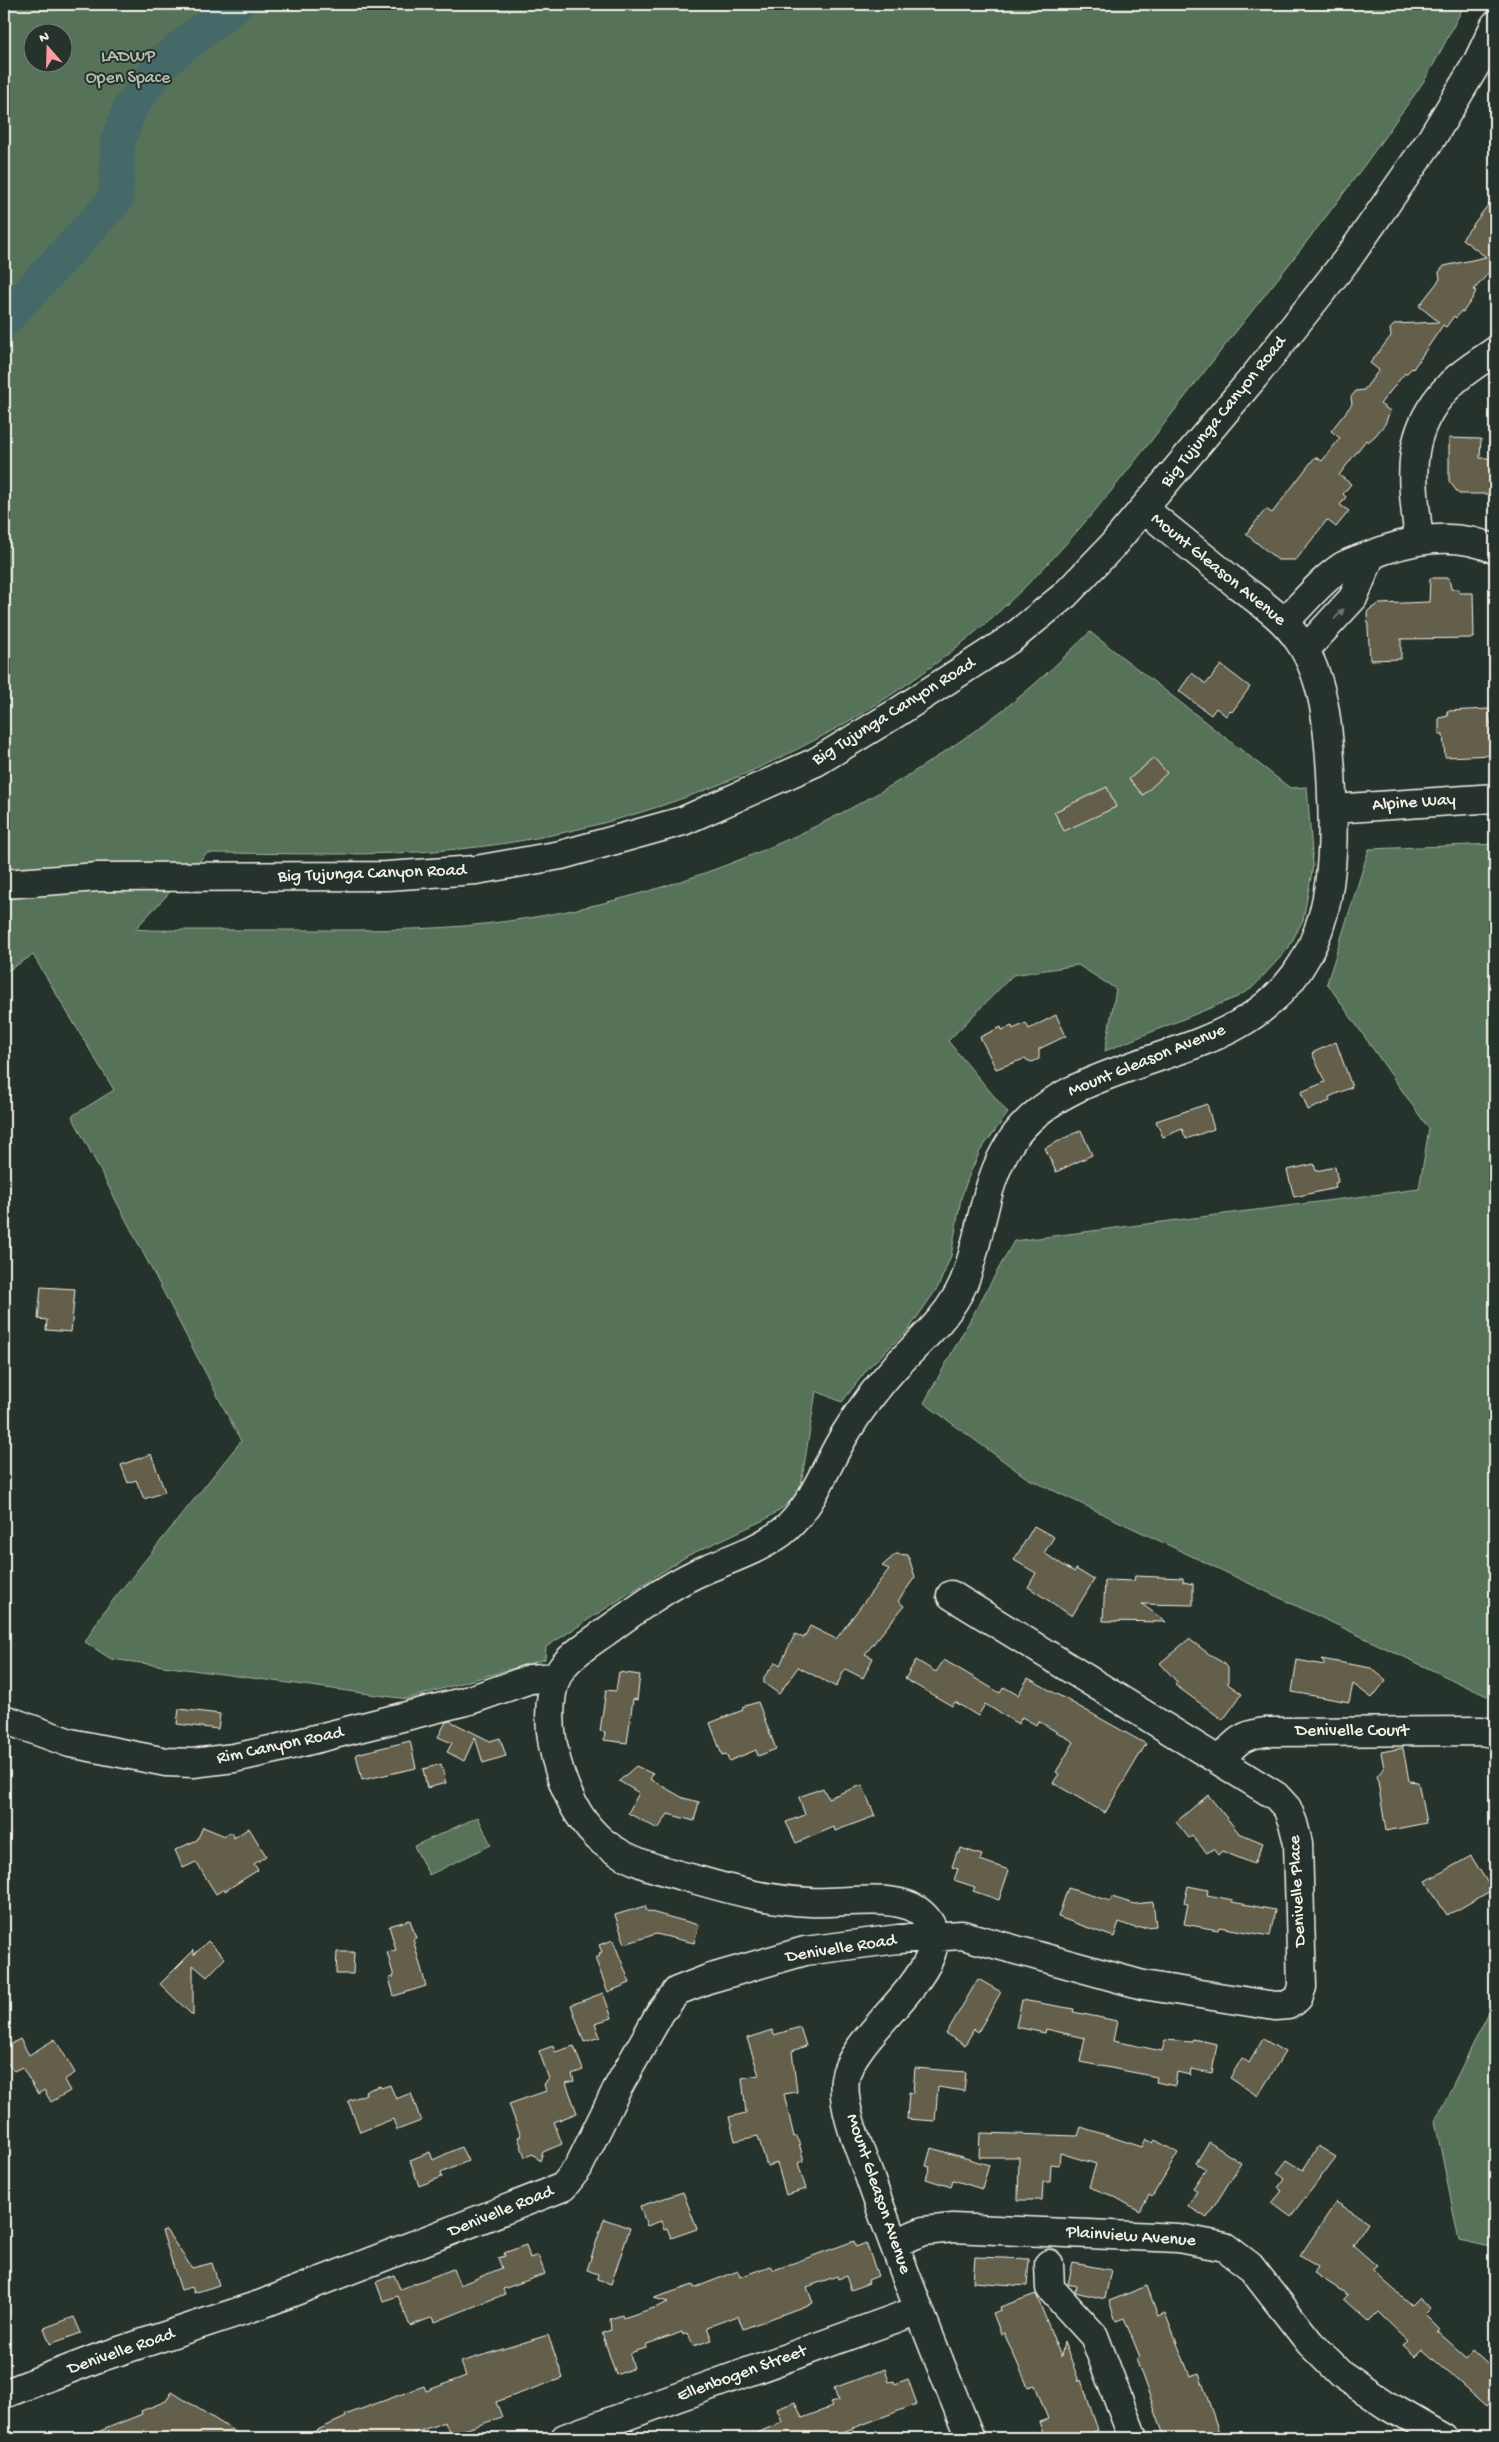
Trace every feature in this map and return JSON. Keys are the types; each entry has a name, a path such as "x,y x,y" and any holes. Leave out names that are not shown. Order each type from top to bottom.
{"street":[{"name":"Big Tujunga Canyon Road","path":"4,884 98,877 387,876 476,870 561,855 683,821 816,762 898,712 1012,638 1065,595 1144,509 1254,377 1349,257 1432,138 1477,64 1495,26"},
{"path":"1419,540 1412,477 1419,430 1434,404 1450,384 1495,351"},
{"name":"Mount Gleason Avenue","path":"970,2438 894,2243 848,2113 844,2082 853,2058 864,2042 924,1972 934,1954 935,1937 929,1923 920,1912 911,1906 892,1902 813,1903 757,1898 626,1858 598,1838 585,1822 562,1778 553,1748 550,1724 551,1699 556,1677 563,1666 579,1652 662,1592 690,1577 755,1548 781,1532 803,1510 819,1486 831,1458 859,1413 892,1370 935,1328 956,1298 971,1260 990,1186 1013,1138 1026,1123 1073,1089 1214,1037 1245,1020 1285,987 1296,973 1315,939 1326,904 1334,855 1333,809 1324,707 1317,677 1305,650 1284,622 1144,509"},
{"path":"1284,622 1343,566 1397,545 1419,540 1448,538 1465,540 1495,550"},
{"path":"1305,650 1354,598 1371,555"},
{"name":"Alpine Way","path":"1333,809 1495,798"},
{"name":"Denivelle Place","path":"935,1937 962,1935 979,1938 1143,1985 1275,2006 1288,2005 1298,1998 1302,1986 1299,1865 1294,1823 1287,1808 1276,1796 1220,1760 951,1595"},
{"name":"Rim Canyon Road","path":"4,1719 70,1743 166,1762 192,1763 234,1758 276,1749 470,1700 530,1679 556,1677"},
{"name":"Denivelle Court","path":"1220,1760 1238,1740 1250,1734 1266,1732 1482,1730 1495,1734"},
{"name":"Denivelle Road","path":"4,2394 98,2358 262,2304 564,2187 578,2168 638,2049 660,2013 677,1991 708,1979 804,1951 935,1937"},
{"name":"Plainview Avenue","path":"894,2243 924,2232 953,2228 1178,2238 1225,2247 1250,2266 1318,2352 1341,2374 1387,2405 1444,2438"},
{"path":"1049,2264 1050,2288 1094,2336 1133,2438"},
{"name":"Ellenbogen Street","path":"565,2438 919,2310"}],"green space":[{"name":"LADWP Open Space","path":"4,4 1465,4 1427,76 1369,159 1135,461 1082,525 1025,586 995,615 938,662 877,704 813,741 745,774 676,801 604,823 532,839 459,849 365,854 207,853 135,929 345,930 444,927 493,923 564,912 633,895 701,874 768,848 833,818 895,783 955,744 1013,702 1043,677 1090,632 1290,788 1307,787 1313,866 1303,920 1288,949 1252,988 1237,997 1105,1051 1116,989 1078,965 1013,975 948,1041 1008,1113 980,1151 968,1178 961,1198 951,1256 938,1287 909,1329 869,1367 842,1402 816,1391 800,1491 785,1506 766,1519 687,1556 546,1647 545,1659 407,1699 111,1659 85,1642 102,1614 241,1441 72,1116 114,1090 33,955 4,973"},
{"path":"1495,844 1495,1700 1027,1478 924,1403 1014,1241 1419,1189 1429,1129 1327,983 1369,849"},
{"path":"478,1817 491,1845 429,1875 414,1846"},
{"path":"1495,2000 1495,2248 1459,2240 1435,2121"}],"building":[{"path":"1495,196 1495,265 1474,290 1476,291 1472,299 1463,312 1461,311 1456,318 1454,316 1446,327 1443,325 1413,369 1405,373 1380,404 1390,411 1385,424 1368,442 1366,440 1339,475 1351,484 1343,494 1346,497 1340,505 1349,511 1336,527 1327,520 1296,560 1278,560 1246,534 1266,509 1272,513 1315,457 1322,461 1340,438 1331,431 1352,404 1351,397 1356,391 1364,390 1379,370 1370,363 1391,336 1390,329 1395,324 1439,322 1419,306 1440,279 1439,272 1444,266 1486,257 1462,239"},
{"path":"1449,438 1481,439 1480,458 1495,458 1495,494 1459,494 1449,481"},
{"path":"1430,578 1449,578 1451,589 1459,589 1459,593 1473,593 1474,638 1401,639 1401,659 1370,660 1367,612 1379,604 1429,602"},
{"path":"1221,665 1250,687 1232,712 1230,710 1226,716 1216,708 1211,715 1179,691 1192,673 1206,684"},
{"path":"1489,709 1494,755 1445,757 1443,734 1439,734 1439,718 1448,716 1447,711"},
{"path":"1154,758 1167,773 1143,795 1129,779"},
{"path":"1107,787 1116,807 1064,831 1054,812"},
{"path":"1056,1015 1066,1036 1039,1049 1039,1059 1032,1062 1024,1059 996,1069 980,1037 1001,1027 1002,1030 1012,1026 1013,1029 1026,1023 1029,1029"},
{"path":"1336,1042 1352,1087 1329,1097 1330,1101 1308,1110 1301,1092 1325,1082 1312,1053"},
{"path":"1207,1104 1214,1129 1186,1139 1182,1129 1163,1137 1156,1121"},
{"path":"1081,1130 1092,1155 1056,1172 1045,1148"},
{"path":"1314,1164 1316,1171 1335,1167 1338,1182 1335,1183 1336,1188 1294,1197 1287,1170"},
{"path":"41,1287 75,1289 71,1332 46,1330 47,1320 38,1319"},
{"path":"151,1454 165,1492 144,1499 136,1480 128,1483 121,1465"},
{"path":"1034,1526 1054,1537 1044,1553 1074,1572 1076,1569 1094,1580 1072,1616 1028,1587 1036,1573 1014,1560"},
{"path":"896,1554 908,1555 915,1577 898,1601 904,1606 865,1654 873,1658 863,1678 845,1669 836,1687 798,1667 779,1694 764,1683 764,1677 776,1662 780,1665 795,1634 804,1638 810,1626 836,1639 889,1569 882,1566"},
{"path":"1135,1576 1183,1578 1183,1582 1193,1584 1193,1605 1142,1604 1166,1622 1103,1621 1105,1580 1134,1581"},
{"path":"1189,1639 1225,1664 1228,1668 1228,1684 1242,1694 1223,1720 1175,1685 1177,1682 1160,1663"},
{"path":"1321,1659 1371,1668 1386,1680 1372,1698 1353,1684 1349,1702 1292,1692 1297,1660 1324,1665"},
{"path":"916,1660 936,1672 944,1660 1000,1693 1004,1687 1018,1695 1028,1678 1146,1744 1105,1813 1053,1783 1059,1774 1056,1772 1074,1742 1038,1721 1036,1725 1022,1717 1018,1724 985,1704 978,1716 955,1702 952,1706 905,1679"},
{"path":"619,1672 640,1675 637,1700 633,1699 627,1743 604,1740 605,1732 600,1731 606,1690 616,1691"},
{"path":"758,1702 776,1749 758,1756 756,1750 729,1761 726,1754 722,1755 710,1723 743,1710 742,1707"},
{"path":"179,1709 220,1714 218,1729 177,1724"},
{"path":"450,1721 490,1741 500,1738 506,1756 483,1763 475,1737 464,1761 447,1752 452,1743 438,1737 446,1722"},
{"path":"410,1741 416,1768 362,1780 356,1754"},
{"path":"1403,1748 1409,1781 1418,1782 1426,1823 1386,1831 1377,1776 1384,1768 1381,1752"},
{"path":"441,1764 446,1783 427,1788 423,1769"},
{"path":"636,1766 653,1774 650,1779 683,1798 699,1802 694,1821 668,1814 658,1829 628,1813 639,1793 619,1781"},
{"path":"862,1785 875,1816 835,1831 834,1827 796,1843 786,1822 805,1815 799,1797 823,1788 828,1798"},
{"path":"1208,1795 1239,1833 1263,1843 1254,1864 1222,1851 1218,1855 1213,1849 1207,1853 1192,1836 1189,1838 1176,1822"},
{"path":"203,1827 225,1836 231,1832 234,1838 249,1828 266,1856 254,1864 258,1870 225,1891 224,1889 216,1894 196,1862 183,1868 175,1850 197,1840"},
{"path":"961,1848 982,1855 980,1860 1009,1870 999,1900 973,1891 975,1887 954,1880 958,1869 952,1867 957,1852 960,1852"},
{"path":"1471,1856 1492,1890 1447,1916 1426,1881"},
{"path":"1188,1886 1208,1890 1207,1895 1233,1900 1232,1902 1275,1910 1270,1936 1219,1927 1218,1930 1184,1924 1188,1904 1184,1903"},
{"path":"1068,1888 1110,1901 1112,1897 1134,1904 1153,1902 1156,1926 1135,1928 1119,1922 1114,1937 1058,1917"},
{"path":"645,1906 647,1911 699,1925 694,1943 656,1934 625,1944 615,1915"},
{"path":"410,1920 416,1938 413,1939 426,1986 394,1996 389,1978 394,1977 387,1952 396,1950 389,1926"},
{"path":"613,1940 630,1983 608,1992 595,1958 600,1956 599,1953 602,1952 599,1945"},
{"path":"208,1941 225,1958 207,1977 193,1965 193,2016 160,1984 194,1950 194,1955"},
{"path":"337,1952 354,1952 353,1974 336,1974"},
{"path":"978,1979 1001,1992 978,2032 974,2029 965,2045 946,2034"},
{"path":"603,1993 612,2018 595,2023 600,2037 584,2042 571,2005"},
{"path":"1022,2000 1074,2009 1073,2012 1117,2021 1113,2041 1162,2051 1165,2040 1192,2042 1193,2039 1217,2044 1212,2073 1191,2069 1190,2075 1177,2072 1175,2086 1156,2082 1157,2077 1080,2062 1085,2038 1046,2029 1045,2033 1016,2027"},
{"path":"800,2027 806,2046 792,2051 797,2092 784,2094 794,2137 797,2136 804,2161 798,2163 806,2189 786,2195 777,2163 767,2166 758,2136 735,2141 729,2117 746,2113 742,2078 759,2075 747,2038 772,2030 774,2035"},
{"path":"20,2039 29,2055 55,2039 75,2073 64,2080 70,2091 51,2102 44,2090 38,2094 22,2067 14,2071 10,2067 4,2057 4,2048"},
{"path":"1263,2039 1285,2052 1258,2096 1230,2078 1242,2058 1249,2063"},
{"path":"553,2046 555,2052 574,2046 583,2070 572,2074 574,2081 566,2083 577,2113 554,2122 562,2144 543,2152 540,2161 533,2154 525,2157 518,2137 521,2136 509,2104 546,2091 544,2084 549,2079 539,2051"},
{"path":"915,2068 966,2072 964,2091 938,2087 935,2121 907,2119 909,2092 913,2093"},
{"path":"390,2085 396,2099 411,2093 421,2121 397,2130 393,2119 360,2132 348,2101 366,2094 365,2091"},
{"path":"1081,2127 1142,2147 1146,2139 1153,2143 1155,2140 1178,2153 1152,2197 1149,2195 1140,2211 1113,2196 1089,2187 1096,2164 1060,2153 1059,2165 1051,2164 1050,2182 1043,2182 1042,2200 1018,2200 1019,2157 979,2157 980,2133 1078,2136"},
{"path":"1209,2142 1241,2163 1207,2218 1188,2206 1197,2191 1193,2188 1206,2169 1196,2163"},
{"path":"1318,2146 1336,2157 1291,2217 1272,2203 1282,2191 1278,2188 1284,2179 1277,2173 1287,2160 1303,2170"},
{"path":"461,2147 468,2161 441,2173 442,2177 419,2186 410,2160 430,2152 433,2160"},
{"path":"931,2148 989,2165 982,2189 953,2180 951,2187 926,2179 930,2167 926,2166"},
{"path":"683,2192 697,2229 671,2238 667,2228 664,2229 661,2221 647,2226 640,2206"},
{"path":"1336,2202 1368,2222 1353,2245 1377,2266 1372,2270 1411,2305 1418,2298 1430,2309 1425,2314 1440,2329 1438,2332 1467,2358 1473,2351 1495,2371 1495,2396 1486,2406 1422,2349 1415,2356 1403,2345 1408,2341 1378,2312 1369,2321 1344,2299 1348,2295 1314,2273 1318,2267 1300,2256"},
{"path":"604,2219 630,2228 611,2284 597,2279 598,2274 587,2270"},
{"path":"166,2230 192,2268 212,2263 219,2285 194,2293 192,2287 181,2290 162,2231"},
{"path":"854,2241 856,2247 866,2243 878,2276 868,2280 869,2283 851,2290 846,2276 838,2279 837,2276 807,2287 813,2303 743,2329 738,2316 707,2327 712,2340 693,2346 688,2333 683,2335 682,2332 647,2344 646,2348 633,2352 630,2355 634,2368 616,2375 602,2333 611,2330 610,2319 622,2315 623,2318 660,2306 668,2302 654,2298 693,2285 694,2288 738,2271 740,2277 770,2266 774,2270"},
{"path":"526,2245 530,2258 538,2255 545,2274 503,2289 505,2294 435,2322 433,2317 410,2326 398,2296 383,2301 376,2282 394,2275 400,2289 453,2269 460,2285 502,2268 498,2258 505,2256 504,2253"},
{"path":"975,2257 1029,2259 1027,2286 973,2282"},
{"path":"1073,2263 1111,2270 1105,2299 1075,2292 1076,2286 1068,2284"},
{"path":"1147,2286 1158,2316 1165,2313 1190,2376 1199,2373 1221,2438 1165,2438 1136,2359 1140,2357 1124,2318 1116,2321 1109,2301"},
{"path":"1036,2294 1061,2357 1064,2342 1079,2381 1081,2380 1098,2430 1093,2432 1095,2438 1045,2438 1039,2422 1048,2419 1035,2385 1028,2387 1004,2333 1001,2334 993,2313 1001,2310 1000,2307"},
{"path":"74,2317 81,2333 50,2344 44,2328"},
{"path":"548,2335 563,2378 496,2402 502,2417 450,2435 445,2422 414,2433 416,2438 300,2438 346,2417 345,2415 424,2386 426,2391 466,2376 461,2362"},
{"path":"885,2369 889,2382 894,2381 895,2384 908,2379 917,2404 827,2438 746,2438 782,2422 777,2409 795,2402 802,2418 832,2407 830,2403 838,2401 834,2388"},
{"path":"172,2392 245,2438 83,2438 142,2414 141,2411 166,2401"}],"waterway":[{"path":"4,320 116,199 118,141 130,108 164,61 236,4"}]}
